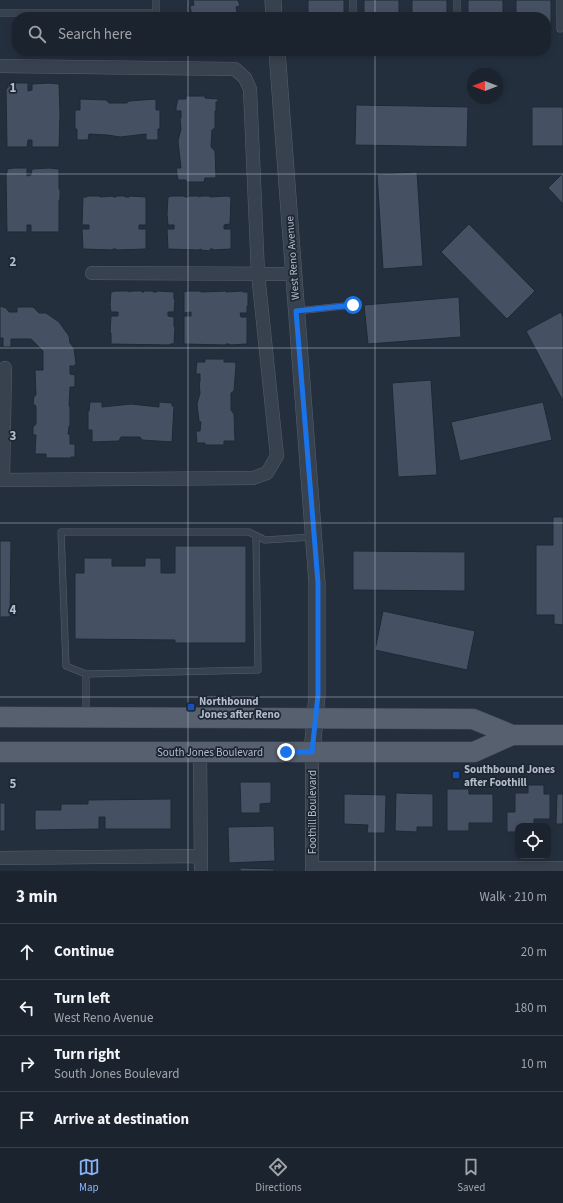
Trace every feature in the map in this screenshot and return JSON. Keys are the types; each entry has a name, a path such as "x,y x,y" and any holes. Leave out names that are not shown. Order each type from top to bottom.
{"main road":[{"name":"South Jones Boulevard","path":"0,717 473,719 512,734 563,735"},
{"name":"South Jones Boulevard","path":"0,752 474,752 512,734"}],"street":[{"path":"273,0 274,12"},
{"name":"West Reno Avenue","path":"277,56 318,583 318,695 312,752"},
{"path":"0,66 235,69 245,78 250,89 258,274 277,456 267,473 253,478 2,480 5,368"},
{"path":"92,273 293,274"},
{"path":"200,752 200,871"},
{"name":"Foothill Boulevard","path":"312,752 312,870"},
{"path":"0,858 200,856"},
{"path":"312,870 563,868"}],"lane":[{"path":"156,0 156,12"},
{"path":"353,0 353,12"},
{"path":"457,0 457,12"},
{"path":"560,0 560,29"},
{"path":"0,14 12,14"},
{"path":"296,311 353,305"},
{"path":"256,536 258,670 86,674 66,666 61,532 249,532 265,540 314,536"},
{"path":"86,674 86,717"}],"building":[{"path":"193,0 238,0 240,6 236,7 237,12 191,12 190,6 194,5"},
{"path":"308,0 344,0 344,12 308,12"},
{"path":"364,0 399,0 399,12 364,12"},
{"path":"412,0 447,0 447,12 412,12"},
{"path":"468,0 503,0 503,12 468,12"},
{"path":"516,0 551,0 551,12 516,12"},
{"path":"28,83 28,91 32,90 32,84 59,84 59,147 32,147 32,140 28,140 27,147 7,147 6,88 8,88 8,84"},
{"path":"186,96 205,96 205,98 218,99 218,102 216,102 215,128 212,130 211,147 215,151 216,178 205,178 204,182 186,182 186,180 178,180 176,168 181,168 178,141 181,129 181,111 176,111 176,107 178,99 186,99"},
{"path":"80,99 106,100 109,103 127,103 129,101 156,99 156,110 160,110 160,129 158,129 158,140 146,140 146,134 120,137 89,134 88,140 77,140 77,129 75,129 75,110 80,110"},
{"path":"356,105 468,107 467,147 355,145"},
{"path":"532,107 563,107 563,146 532,146"},
{"path":"27,168 27,176 31,175 32,169 59,169 59,232 31,232 31,225 27,225 27,232 7,232 6,173 7,169"},
{"path":"417,172 423,266 383,269 377,174"},
{"path":"563,173 563,204 548,188"},
{"path":"83,197 146,197 146,225 139,225 139,229 146,229 146,249 83,249 82,229 89,229 89,225 82,225"},
{"path":"168,197 231,197 230,224 224,225 224,229 231,229 231,249 210,249 210,251 201,249 168,249 167,229 174,229 174,225 168,225 167,214"},
{"path":"469,224 535,291 507,319 441,252"},
{"path":"111,292 174,292 174,312 168,312 168,316 174,317 174,344 111,344 111,316 118,316 118,312 111,312 110,305"},
{"path":"184,292 248,292 247,313 240,313 241,317 247,317 247,344 184,344 184,316 191,316 191,312 184,313"},
{"path":"459,297 461,337 368,344 364,305"},
{"path":"0,306 6,308 9,312 17,312 17,307 33,307 39,313 46,313 59,322 69,336 70,343 74,348 76,364 74,366 70,366 70,374 75,375 75,387 70,387 70,426 68,434 70,434 70,444 75,444 75,457 46,458 46,454 35,454 36,435 33,435 33,427 36,424 36,406 33,404 34,396 36,395 35,370 43,370 43,351 31,339 11,339 11,347 3,347 3,338 0,338"},
{"path":"561,312 563,317 563,401 526,331"},
{"path":"205,359 224,359 224,362 235,362 236,365 234,391 231,393 231,410 234,414 235,441 224,441 224,445 205,445 205,443 197,443 196,431 200,431 201,422 199,421 197,404 200,393 200,374 196,374 196,370 197,362 205,362"},
{"path":"431,380 437,475 398,477 392,383"},
{"path":"90,402 102,402 102,407 131,404 159,407 159,402 172,403 172,406 174,406 172,442 142,440 140,437 121,437 119,441 92,442 92,430 88,430 88,411"},
{"path":"543,402 552,440 460,461 451,422"},
{"path":"553,517 563,517 563,625 554,624 554,615 536,615 536,545 553,545"},
{"path":"0,541 11,541 10,617 0,617"},
{"path":"175,546 246,546 246,643 175,643 175,640 75,639 75,573 84,573 84,558 112,558 112,566 145,566 145,558 161,558 161,573 175,573"},
{"path":"353,551 465,552 465,591 353,590"},
{"path":"383,611 475,631 467,670 375,650"},
{"path":"240,782 271,782 271,803 260,804 260,813 241,813"},
{"path":"528,785 544,785 544,794 550,794 550,819 534,819 534,823 515,823 515,832 507,832 507,812 515,812 515,793 528,793"},
{"path":"447,789 469,789 469,794 493,794 493,823 469,823 469,831 447,831"},
{"path":"396,793 433,794 433,827 417,827 417,832 395,831"},
{"path":"344,794 386,795 385,833 367,833 368,825 344,824"},
{"path":"557,794 563,794 563,824 556,824"},
{"path":"171,799 171,829 105,829 105,817 99,817 99,829 35,830 35,810 61,810 61,804 88,804 88,800"},
{"path":"0,803 5,803 5,831 0,831"},
{"path":"274,826 275,861 229,863 228,827"},
{"path":"240,868 274,869 274,871 240,871"}],"place":[{"name":"Northbound Jones after Reno","path":"191,707"},
{"name":"Southbound Jones after Foothill","path":"456,775"}],"route":[{"path":"286,752 312,752 318,695 318,583 296,311 353,305"}]}
